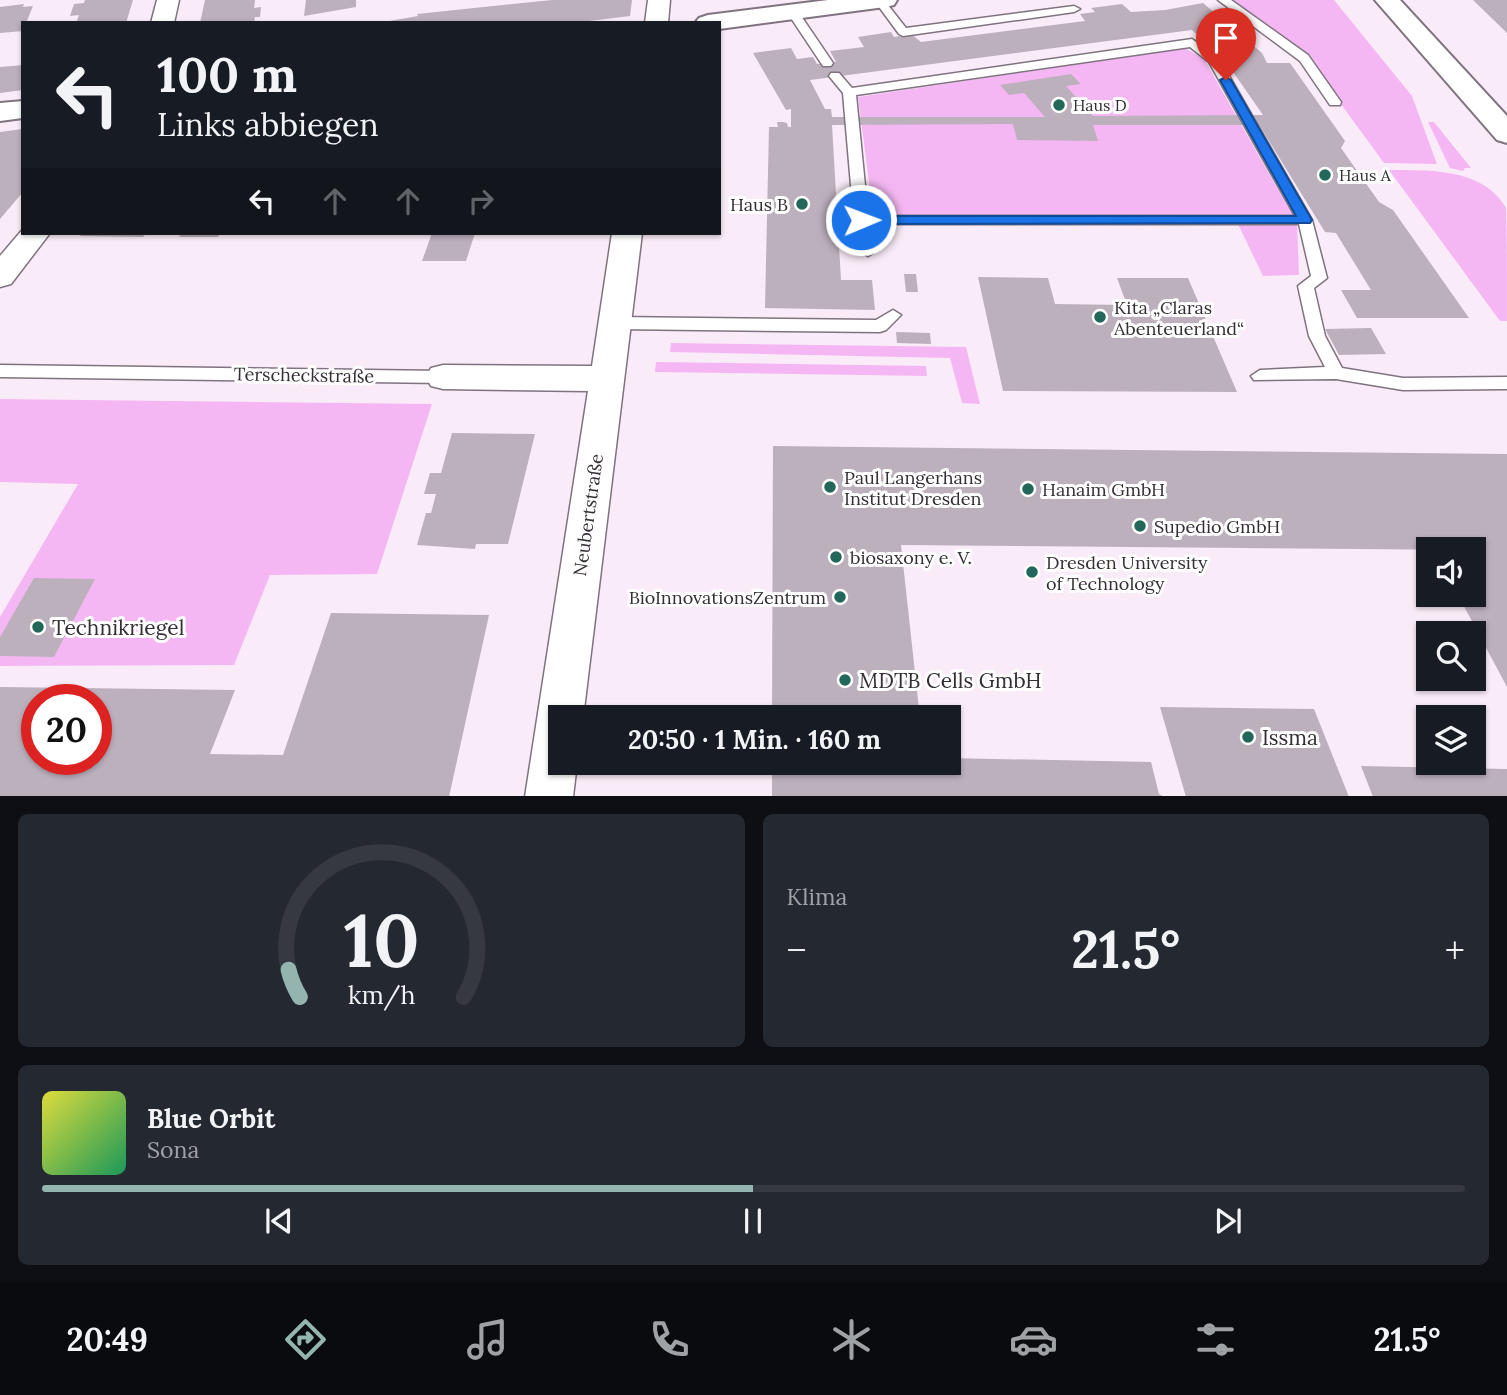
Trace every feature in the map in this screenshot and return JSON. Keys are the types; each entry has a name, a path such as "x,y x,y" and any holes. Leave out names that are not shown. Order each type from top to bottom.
{"main road":[{"path":"721,21 847,2 885,0"},
{"path":"1387,0 1507,134"},
{"path":"0,112 21,109"}],"street":[{"path":"163,21 168,0"},
{"path":"656,21 659,0"},
{"path":"1,274 33,235"},
{"name":"Neubertstraße","path":"549,796 627,235"},
{"name":"Terscheckstraße","path":"443,377 607,379"}],"lane":[{"path":"1027,0 1041,14"},
{"path":"1224,0 1304,58 1335,102"},
{"path":"879,1 902,32 1074,9"},
{"path":"793,12 827,63"},
{"path":"849,92 1192,43 1214,60 1305,220 1319,278 1306,286 1317,336 1336,373"},
{"path":"835,76 849,92 861,220 869,251"},
{"path":"861,220 1305,220"},
{"path":"615,323 880,326 893,315"},
{"name":"Terscheckstraße","path":"0,371 443,377"},
{"path":"1260,376 1336,373 1403,384 1507,383"}],"shaded area":[{"path":"1228,0 1334,0 1412,96 1437,164 1384,163 1305,55"},
{"path":"1185,48 1204,59 1297,223 1299,275 1263,276 1237,222 874,221 858,97"},
{"path":"1428,122 1434,122 1471,168 1465,168 1463,171 1450,168"},
{"path":"1389,170 1454,174 1484,185 1496,195 1506,208 1507,321 1500,321"},
{"path":"671,343 966,347 980,404 962,403 950,358 670,352"},
{"path":"656,362 926,366 927,376 655,372"},
{"path":"0,399 432,404 377,574 270,575 234,665 0,666 0,617 78,484 0,482"}],"building":[{"path":"85,0 133,0 127,21 77,21 79,15 70,16 74,4 84,3"},
{"path":"205,0 255,0 254,8 261,7 260,17 255,17 254,21 200,21"},
{"path":"306,0 356,0 356,7 304,16"},
{"path":"552,0 632,0 630,16 589,21 389,21 418,16 417,14"},
{"path":"1473,0 1507,0 1507,33"},
{"path":"1203,3 1262,53 1267,63 1290,63 1345,141 1341,148 1379,202 1393,210 1469,318 1357,318 1341,290 1371,290 1336,233 1325,232 1259,125 1093,125 1098,141 1017,140 1013,124 832,125 841,280 872,280 875,310 765,308 769,127 778,127 777,122 783,122 791,127 791,109 786,110 753,53 791,48 797,59 813,57 817,64 836,62 830,51 864,47 858,37 891,32 894,37 911,34 921,42 1085,21 1080,14 1095,12 1091,8 1122,4 1131,12 1165,10","holes":["1192,30 1224,59 1263,115 1093,116 1066,86 1081,84 1071,74 1000,85 1009,95 1024,93 1045,117 832,117 831,109 825,109 810,80"]},
{"path":"24,4 23,7 33,6 27,21 21,21 21,31 0,33 0,7"},
{"path":"21,65 21,90 0,93 0,67"},
{"path":"21,129 21,194 0,219 0,132"},
{"path":"81,235 144,235 143,237"},
{"path":"180,235 219,235 218,237 179,237"},
{"path":"431,235 474,235 466,261 422,261"},
{"path":"904,274 916,274 918,292 906,292"},
{"path":"978,277 1048,278 1055,304 1127,305 1117,278 1188,278 1237,392 1003,391"},
{"path":"1371,328 1386,354 1339,355 1325,329"},
{"path":"896,332 930,333 931,344 897,343"},
{"path":"452,433 535,434 508,544 476,544 475,549 417,545 426,513 431,513 436,494 424,494 430,473 441,473"},
{"name":"BioInnovationsZentrum","path":"773,446 1507,454 1507,687 1486,648 1486,621 1472,621 1464,607 1486,607 1486,537 1416,537 1416,549 901,545 919,705 772,705"},
{"name":"Technikriegel","path":"34,578 95,579 54,657 0,656 0,637"},
{"path":"331,613 489,615 449,796 0,796 0,687 21,687 21,775 112,775 112,688 235,690 210,754 283,755"},
{"path":"1160,707 1314,709 1349,796 1186,796"},
{"path":"961,758 1151,762 1159,794 1162,796 772,796 772,775 961,775"},
{"path":"1361,766 1416,767 1416,775 1486,775 1486,769 1507,769 1507,796 1373,796"}],"place":[{"name":"Haus D","path":"1059,105"},
{"name":"Haus A","path":"1325,175"},
{"name":"Haus B","path":"802,204"},
{"name":"Kita „Claras Abenteuerland“","path":"1100,317"},
{"name":"Paul Langerhans Institut Dresden","path":"830,487"},
{"name":"Hanaim GmbH","path":"1028,489"},
{"name":"Supedio GmbH","path":"1140,526"},
{"name":"biosaxony e. V.","path":"836,557"},
{"name":"Dresden University of Technology","path":"1032,572"},
{"name":"BioInnovationsZentrum","path":"840,597"},
{"name":"Technikriegel","path":"38,627"},
{"name":"MDTB Cells GmbH","path":"845,680"},
{"name":"Issma","path":"1248,737"}],"route":[{"path":"861,220 1305,220 1226,80"}]}
